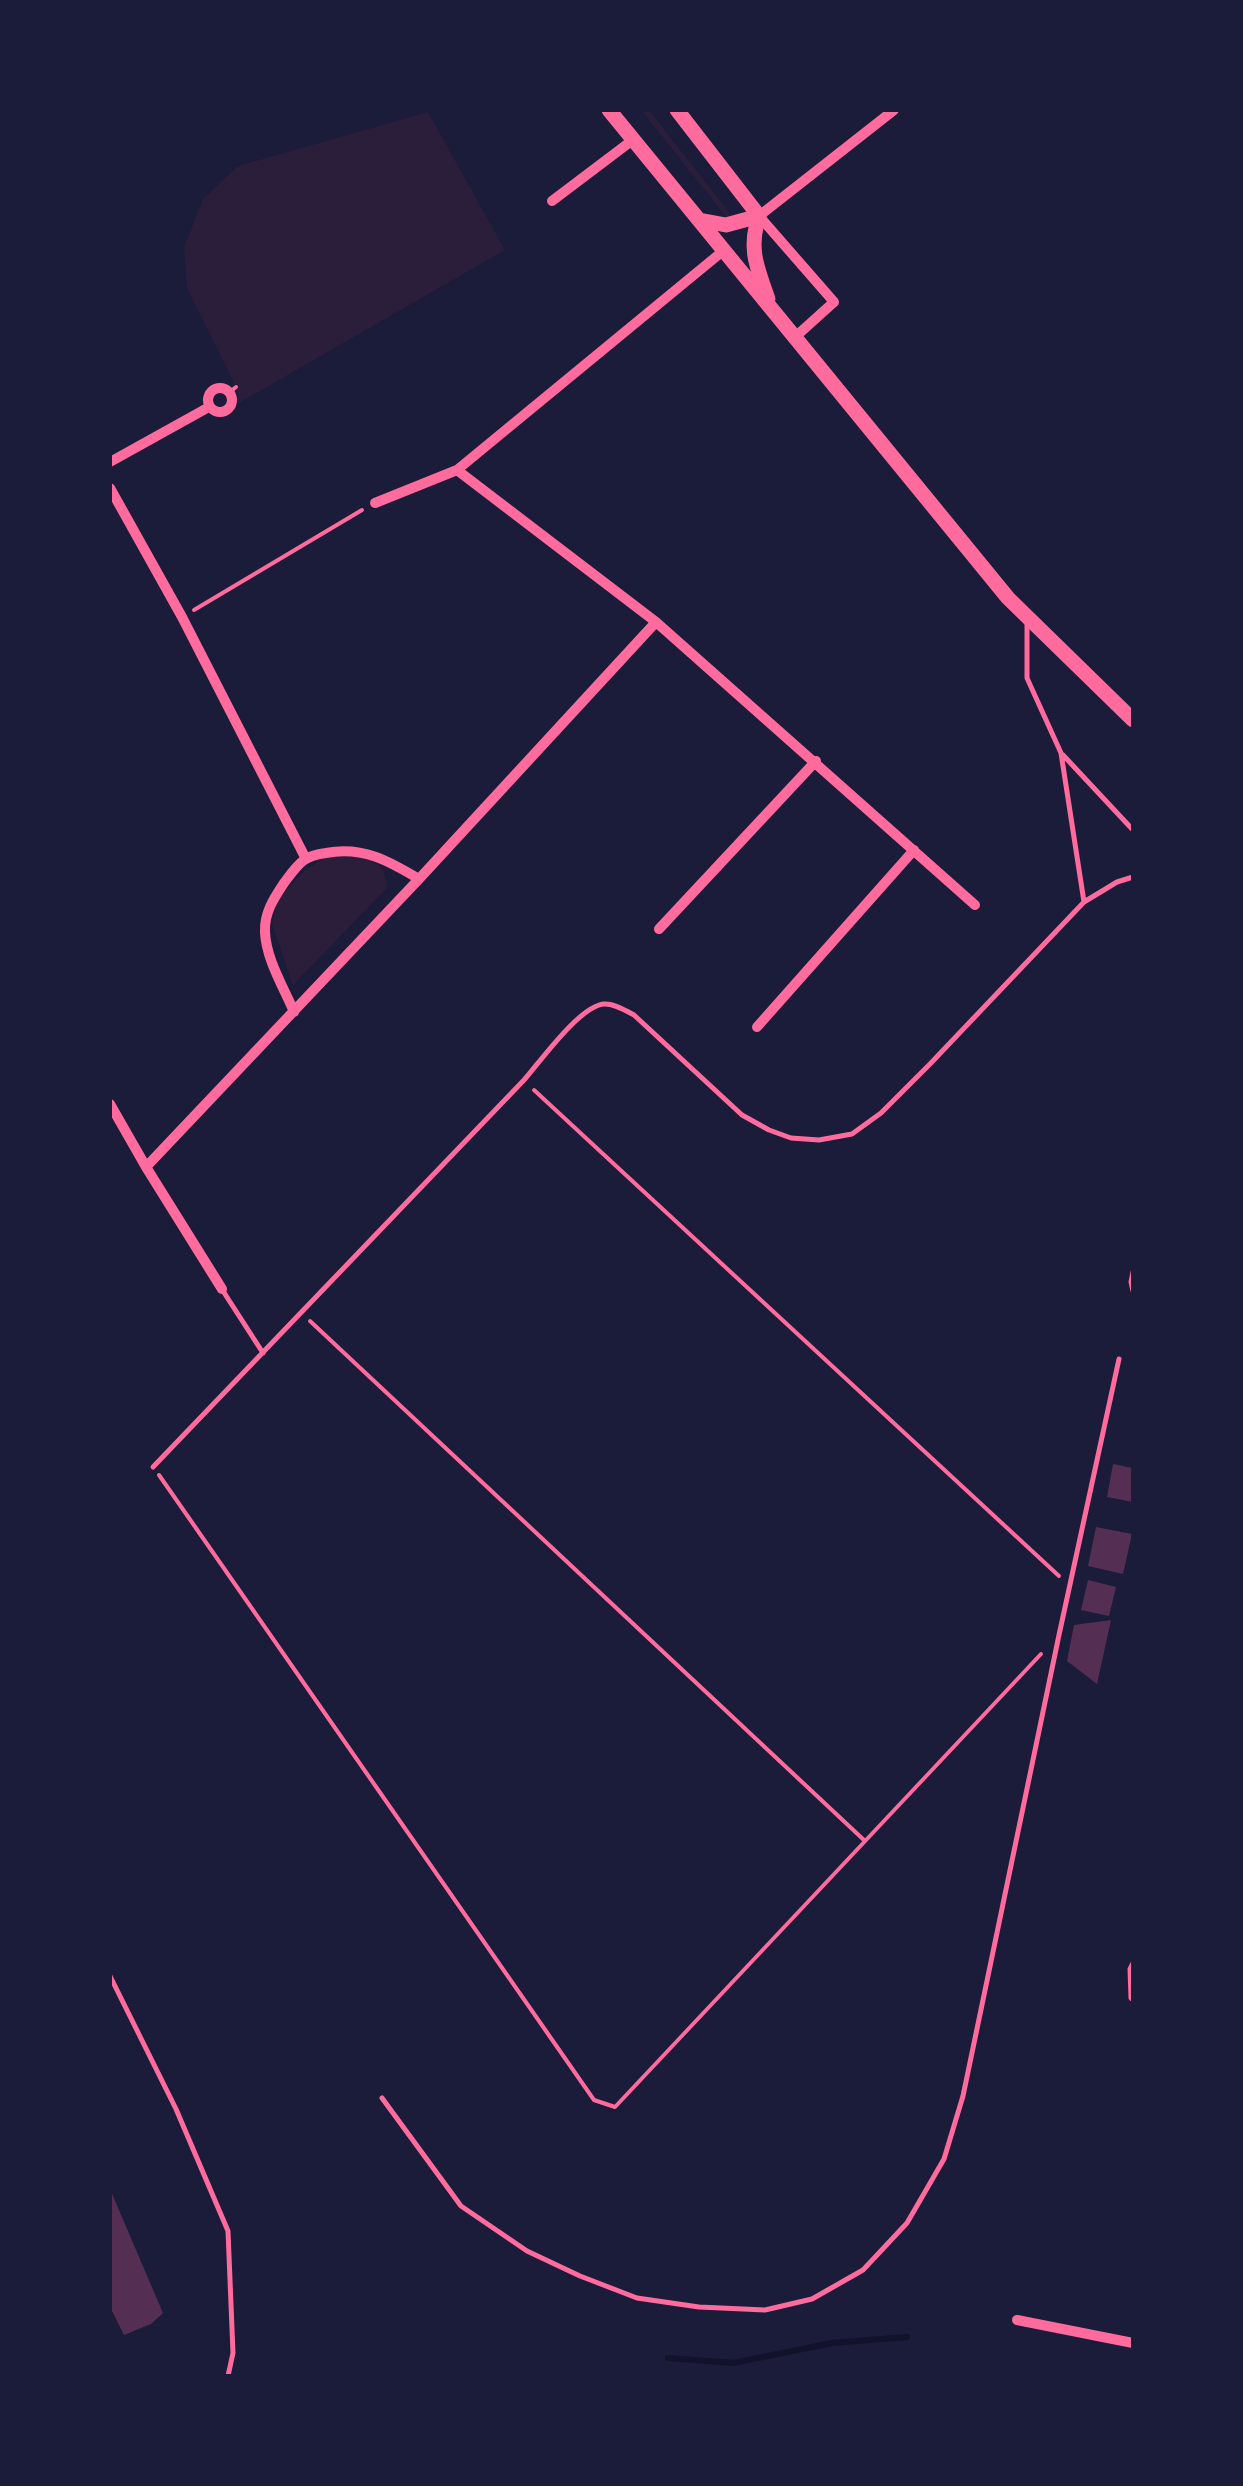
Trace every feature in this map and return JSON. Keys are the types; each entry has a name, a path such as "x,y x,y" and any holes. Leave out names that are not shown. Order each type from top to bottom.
{"main road":[{"path":"610,110 1008,598 1133,720"},
{"path":"679,110 758,216"},
{"path":"699,220 726,224 758,216"},
{"path":"758,216 753,247 771,308"}],"street":[{"path":"794,338 834,302 758,216 894,110"},
{"path":"552,201 634,139"},
{"path":"375,503 457,470 724,251"},
{"path":"233,389 228,410 220,413 209,407 212,391 233,389"},
{"path":"110,462 209,407"},
{"path":"457,470 656,622 975,905"},
{"path":"110,488 182,617 306,859"},
{"path":"146,1167 656,622"},
{"path":"659,928 816,761"},
{"path":"294,1012 264,934 273,898 306,859 344,850 368,852 419,879"},
{"path":"757,1027 914,850"},
{"path":"110,1104 222,1289"},
{"path":"1018,2320 1133,2343"}],"lane":[{"path":"1028,617 1027,678 1060,753 1084,902"},
{"path":"1060,753 1133,830"},
{"path":"154,1467 524,1080 582,1014 594,1006 618,1007 634,1016 742,1115 769,1130 791,1138 819,1140 852,1134 930,1064 1084,902 1133,877"},
{"path":"1133,1272 1133,1291"},
{"path":"222,1289 263,1353"},
{"path":"382,2098 461,2206 527,2250 637,2298 698,2307 765,2310 812,2299 863,2270 907,2224 944,2159 964,2096 1119,1359"},
{"path":"1133,1963 1133,2000"},
{"path":"110,1976 176,2109 228,2231 233,2353 228,2376"}],"path":[{"path":"182,617 375,503"},
{"path":"524,1080 1070,1586"},
{"path":"301,1313 864,1841"},
{"path":"154,1467 594,2100 615,2107 1059,1634"}],"shaded area":[{"path":"641,110 649,110 729,212 728,219"},
{"path":"428,112 505,250 239,403 236,387 187,288 184,247 203,199 238,166"},
{"path":"348,855 376,863 387,888 293,985 272,924 277,900 303,872 322,859"}],"building":[{"path":"1113,1464 1133,1468 1133,1502 1107,1497"},
{"path":"1096,1527 1132,1534 1123,1574 1088,1566"},
{"path":"1088,1580 1116,1587 1109,1616 1081,1610"},
{"path":"1111,1620 1097,1684 1067,1661 1074,1625"},
{"path":"110,2189 163,2313 151,2324 124,2335 110,2307"}],"waterway":[{"path":"668,2358 733,2363 832,2343 907,2337"}]}
